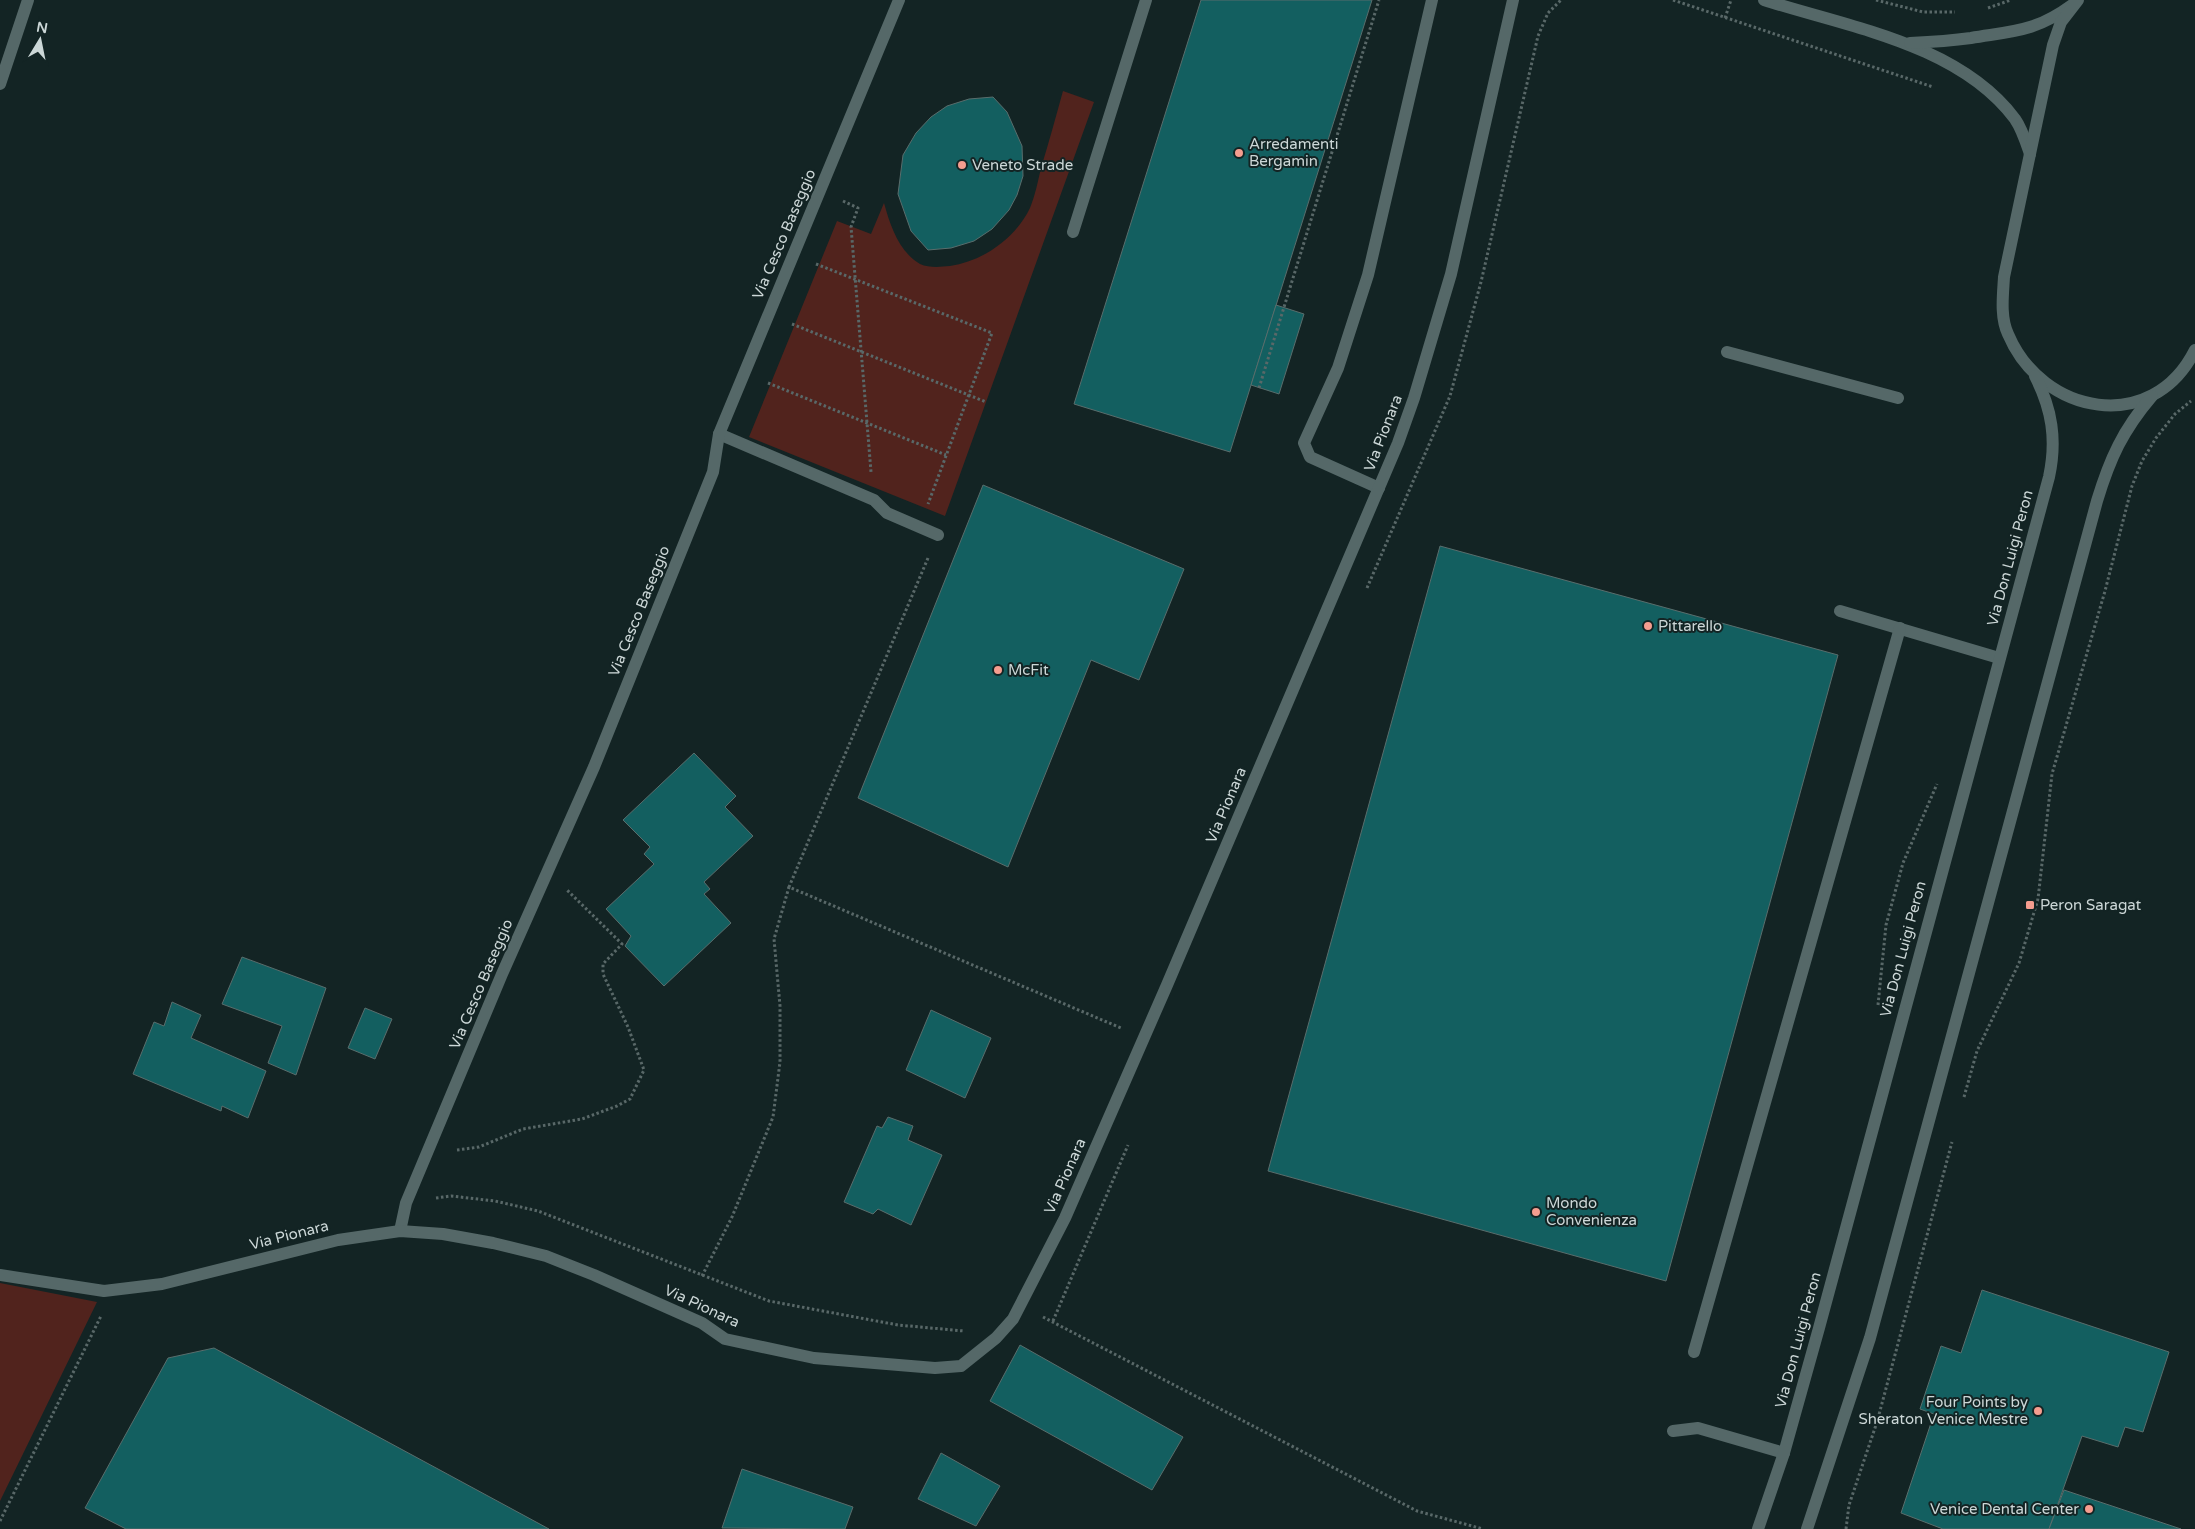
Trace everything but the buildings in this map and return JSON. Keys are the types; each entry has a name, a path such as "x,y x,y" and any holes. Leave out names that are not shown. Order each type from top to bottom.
{"street":[{"path":"0,84 28,0"},
{"name":"Via Cesco Baseggio","path":"400,1232 406,1203 594,767 714,472 719,434 899,0"},
{"path":"1073,232 1146,0"},
{"path":"1378,488 1310,457 1304,443 1338,368 1368,275 1432,0"},
{"name":"Via Pionara","path":"0,1275 104,1291 162,1284 338,1240 400,1232 451,1236 493,1243 546,1256 702,1323 725,1339 814,1358 935,1368 961,1366 996,1338 1013,1318 1064,1218 1133,1064 1378,488 1414,398 1451,274 1513,0"},
{"name":"Via Pionara","path":"1502,49 1521,0"},
{"path":"1764,0 1907,42 1958,69 1997,100 2015,120 2030,154"},
{"path":"1907,42 1951,42 2030,29 2057,16 2077,1"},
{"path":"2077,1 2061,22 2053,46 2030,154 2004,277 2002,306 2007,332 2035,376 2059,393 2090,403 2123,405 2152,396 2174,382 2192,360 2195,350"},
{"path":"1727,352 1898,398"},
{"name":"Via Don Luigi Peron","path":"1758,1529 1784,1453 2054,454 2049,412 2044,394 2035,376"},
{"path":"1810,1526 1870,1338 2097,500 2124,432 2152,396"},
{"path":"719,434 874,500 887,513 938,534"},
{"path":"1840,611 1999,658"},
{"path":"1694,1352 1900,628"},
{"path":"1673,1431 1698,1428 1784,1453"}],"path":[{"path":"1258,388 1379,0"},
{"path":"1725,18 1731,0"},
{"path":"1876,0 1923,12 1957,12"},
{"path":"1984,9 2011,0"},
{"path":"820,191 858,208 851,226 872,482"},
{"path":"815,263 992,333 927,505 918,501"},
{"path":"791,324 986,402"},
{"path":"766,382 867,425 946,455"},
{"path":"1963,1103 1977,1051 2019,963 2038,899 2052,774 2105,591 2132,486 2142,461 2156,438 2175,414 2195,398"},
{"path":"702,1276 732,1217 773,1117 780,1062 780,1006 774,939 789,886 938,534"},
{"path":"427,1154 479,1147 523,1129 582,1119 617,1106 630,1099 644,1070 628,1027 603,974 604,964 622,944 565,888 544,880"},
{"path":"789,886 1121,1029"},
{"path":"1846,1529 1848,1505 1877,1422 1953,1140"},
{"path":"406,1203 451,1196 495,1201 538,1211 769,1301 898,1325 965,1331 996,1338"},
{"path":"0,1521 103,1312 104,1291"},
{"path":"1020,1305 1417,1510 1483,1529"}],"shaded area":[{"path":"1063,91 1094,102 945,516 749,437 837,221 871,234 884,203 896,237 906,252 920,264 931,267 950,266 986,254 1007,239 1024,219 1030,208"},
{"path":"0,1283 97,1302 0,1501"}],"place":[{"name":"Arredamenti Bergamin","path":"1239,153"},
{"name":"Veneto Strade","path":"962,165"},
{"name":"Pittarello","path":"1648,626"},
{"name":"McFit","path":"998,670"},
{"name":"Peron Saragat","path":"2030,905"},
{"name":"Mondo Convenienza","path":"1536,1212"},
{"name":"Four Points by Sheraton Venice Mestre","path":"2038,1411"},
{"name":"Venice Dental Center","path":"2089,1509"}]}
